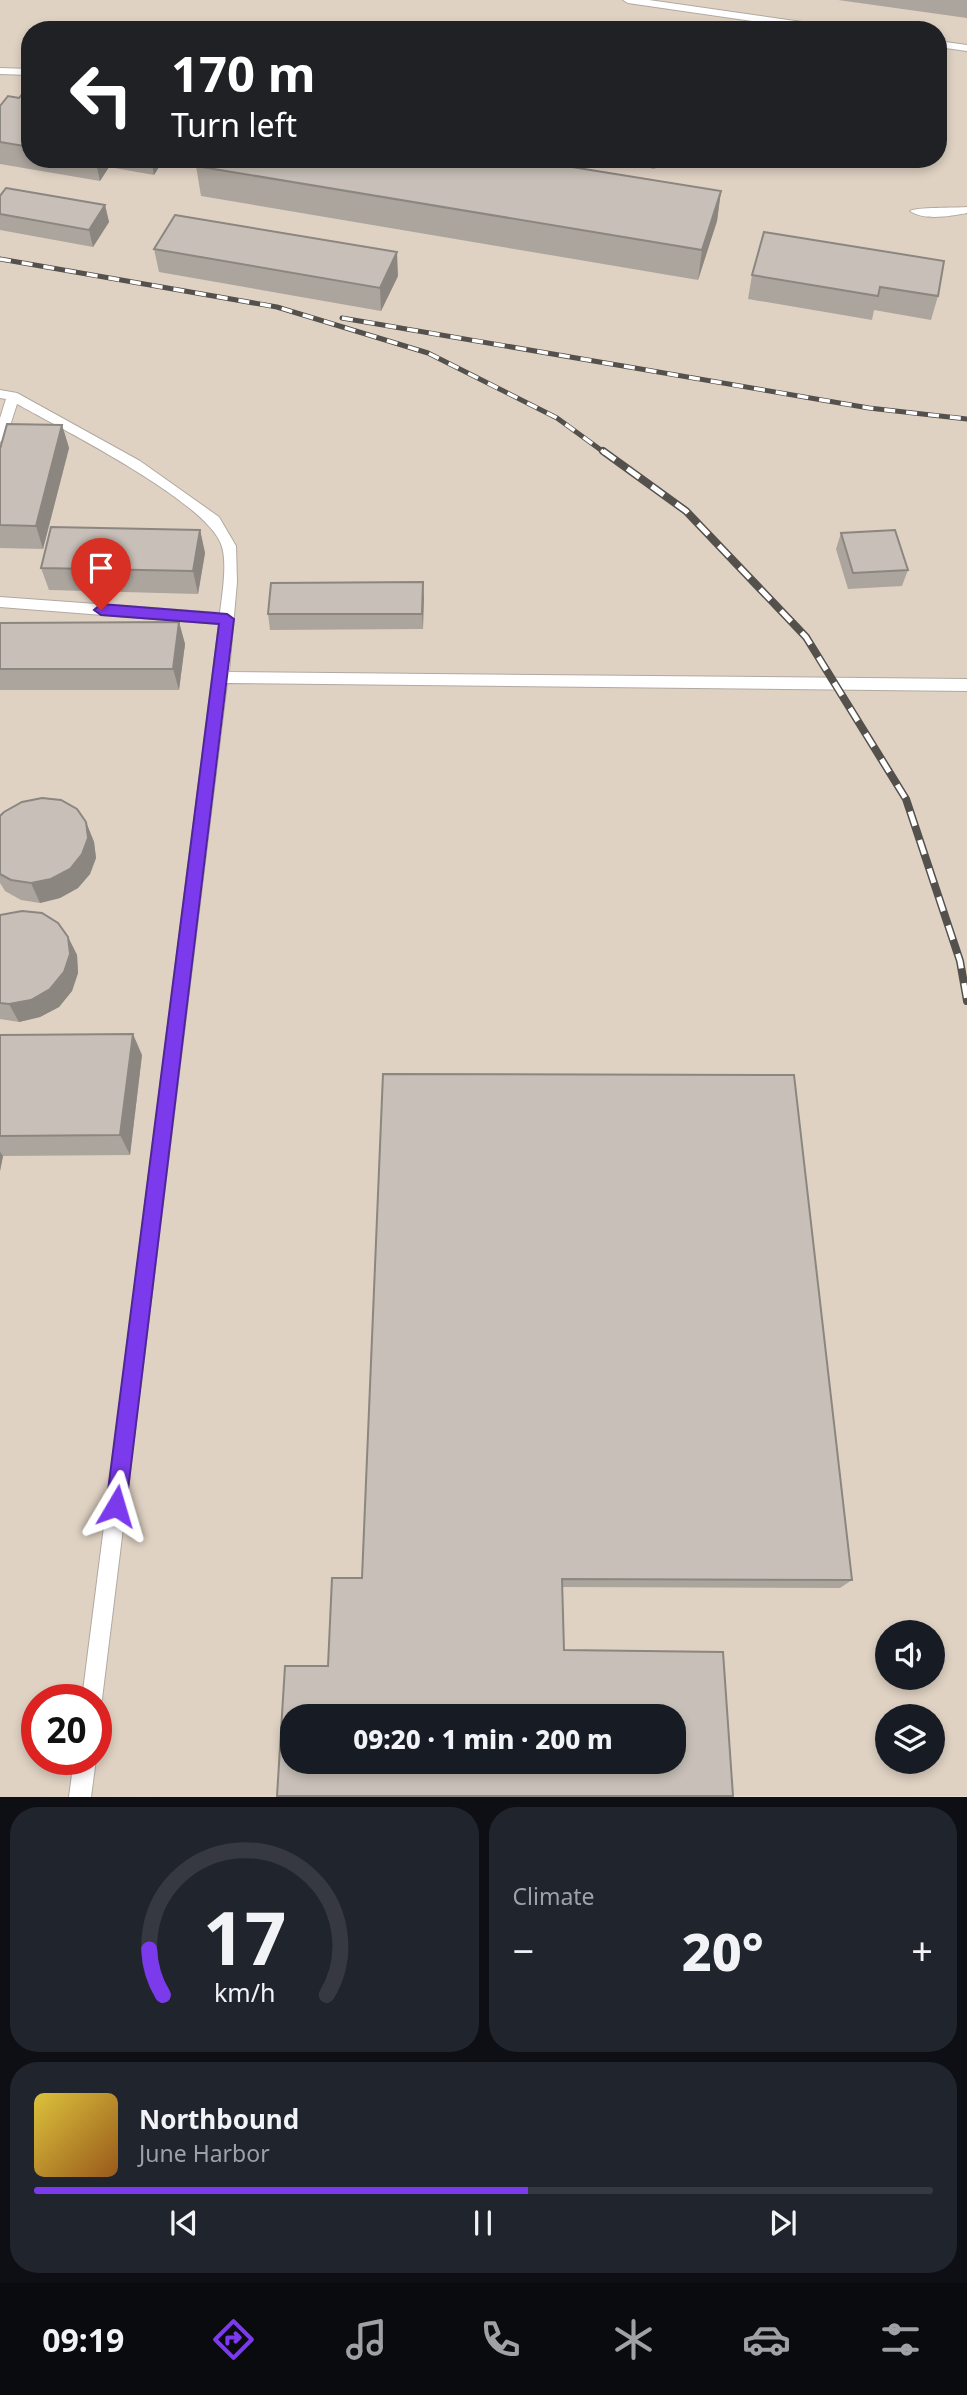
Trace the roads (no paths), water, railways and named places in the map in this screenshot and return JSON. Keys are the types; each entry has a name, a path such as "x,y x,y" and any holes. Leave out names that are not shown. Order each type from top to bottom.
{"lane":[{"path":"628,0 775,21"},
{"path":"947,45 967,48"},
{"path":"0,71 21,72"},
{"path":"916,211 944,213 967,210"},
{"path":"0,438 6,395 135,464 214,520 229,546 230,582 221,677 94,1684"},
{"path":"0,602 227,619"},
{"path":"221,677 967,685"},
{"path":"80,1797 83,1775"}],"railway":[{"path":"0,259 277,307 428,353 557,418 605,453"},
{"path":"342,318 869,408 967,419"},
{"path":"603,451 686,511 806,637 906,799 960,961 967,1001"}]}
